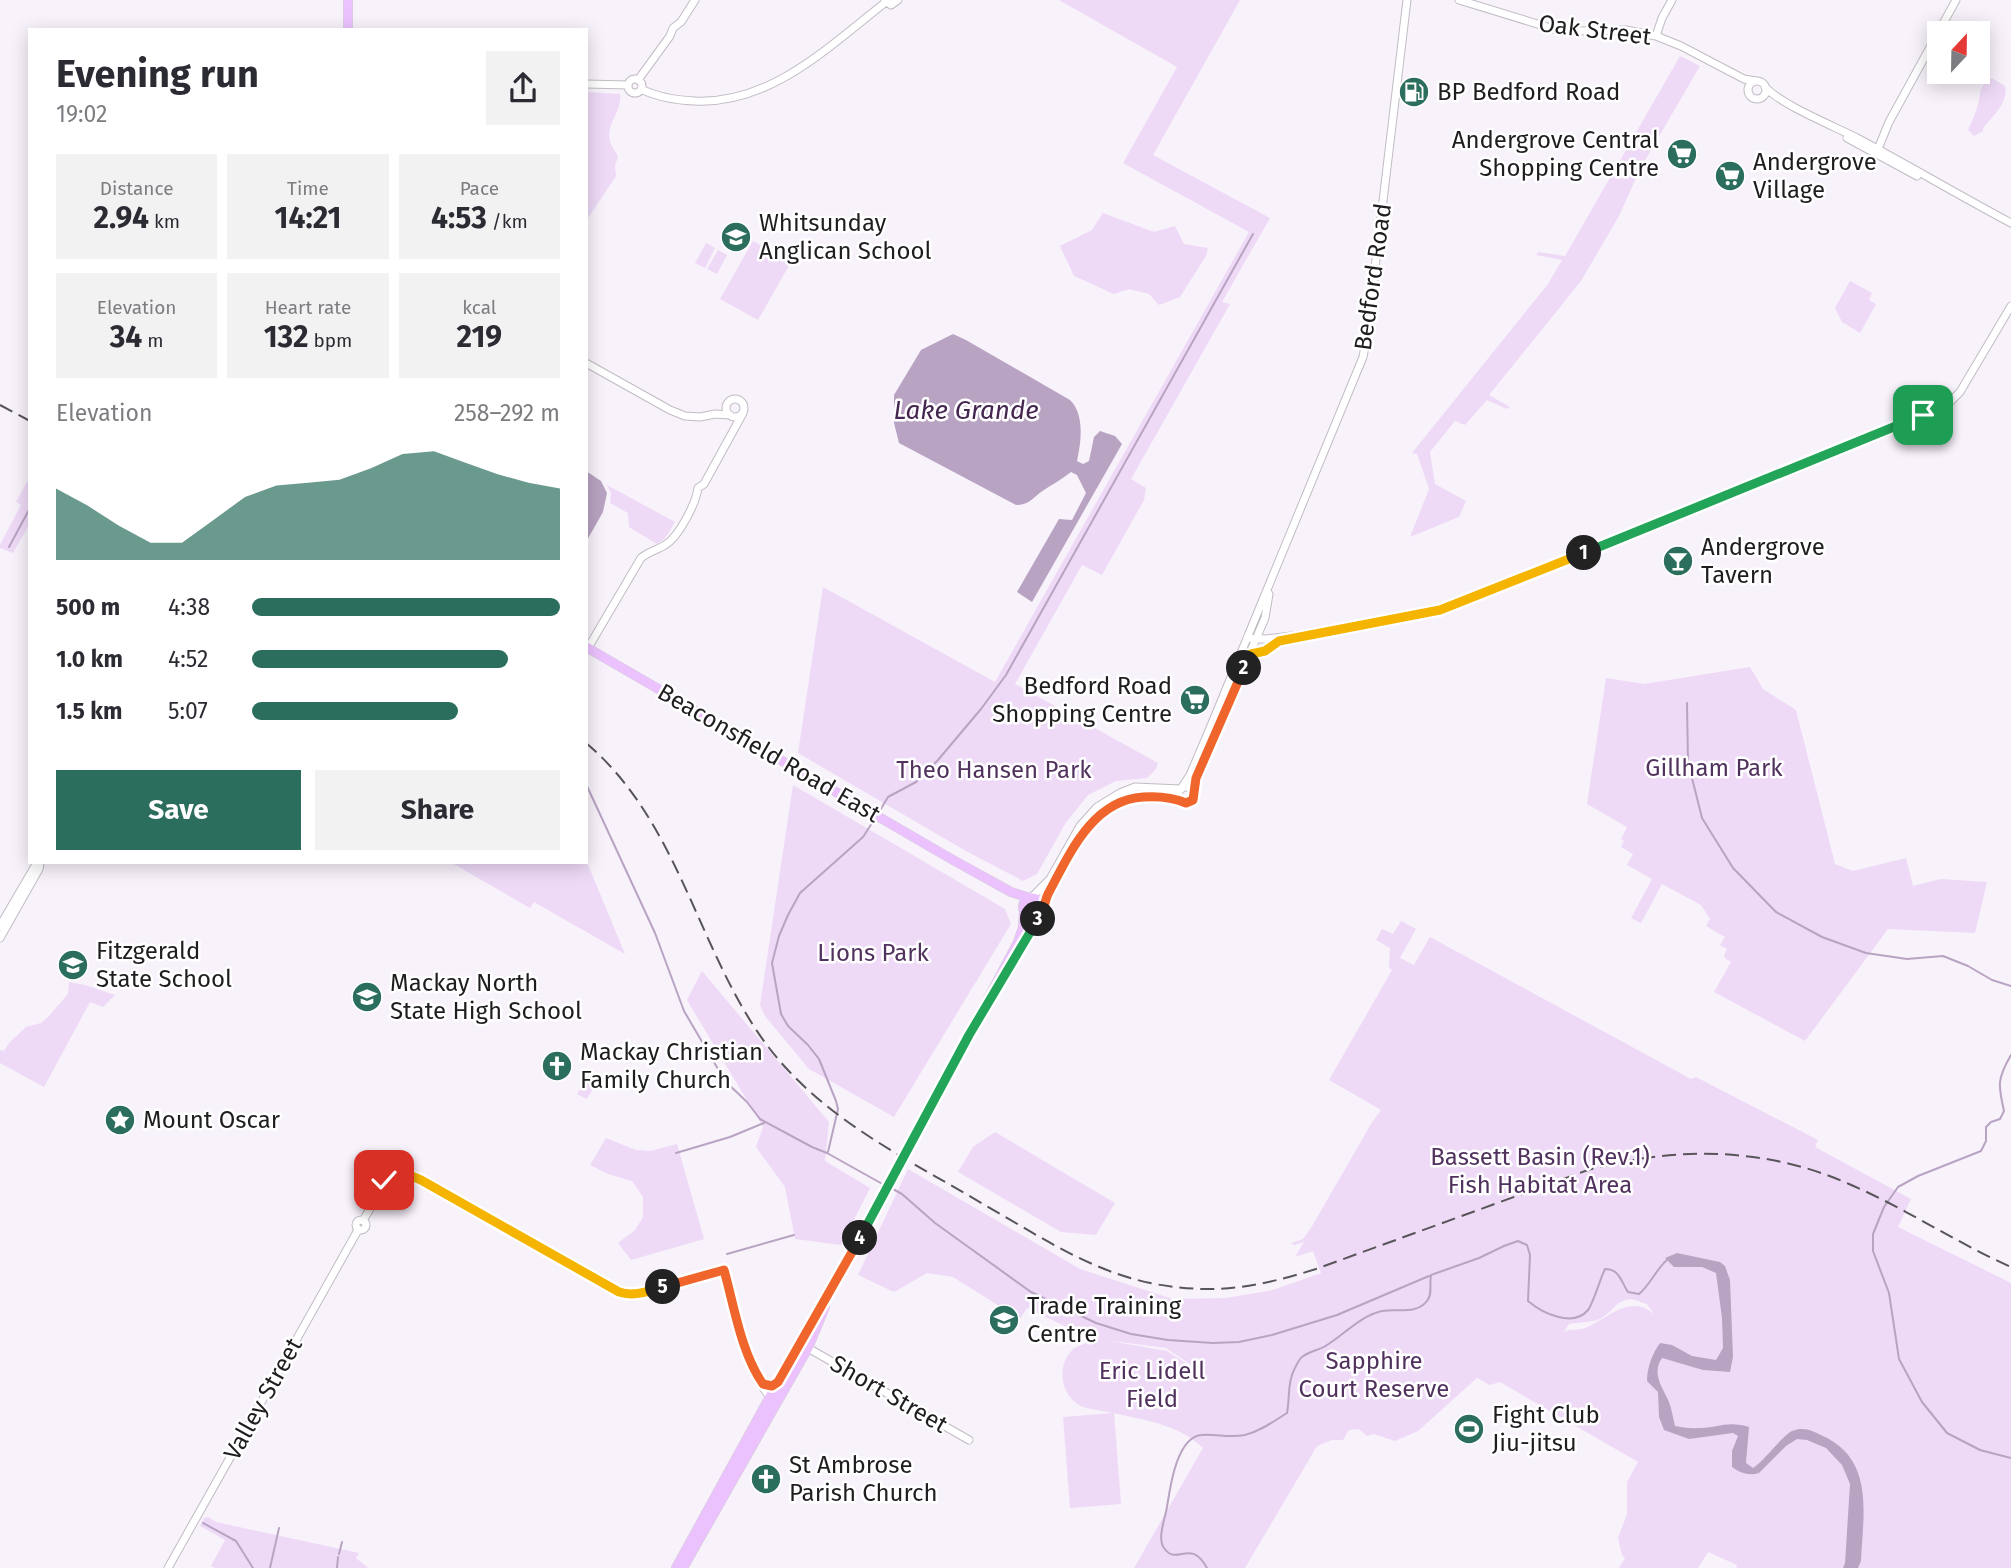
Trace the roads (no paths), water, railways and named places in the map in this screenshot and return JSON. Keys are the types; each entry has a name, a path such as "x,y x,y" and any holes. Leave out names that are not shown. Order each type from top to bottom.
{"main road":[{"path":"348,0 348,28"},
{"name":"Beaconsfield Road East","path":"588,649 953,860 1011,892 1030,898"},
{"name":"Beaconsfield Road East","path":"953,860 1010,897 1024,910"},
{"path":"676,1568 804,1345 969,1035 1020,937 1024,903 1030,898 1037,899 1041,910 1030,922 1019,952 969,1035"},
{"path":"1024,910 1029,915 1037,914"},
{"path":"684,1568 773,1400 778,1382 804,1345"}],"street":[{"path":"588,84 628,85 633,80 638,80 695,0"},
{"path":"641,89 658,96 709,102 746,95 783,79 886,1 891,5 898,0"},
{"name":"Bedford Road","path":"1181,789 1251,641 1271,579 1364,351 1407,0"},
{"name":"Oak Street","path":"1459,0 1554,29 1626,30 1656,36 1746,80 1756,81"},
{"path":"1656,36 1672,0"},
{"path":"1874,150 1956,0"},
{"name":"Oak Street","path":"1727,70 1748,91"},
{"path":"638,80 642,85 641,89"},
{"path":"1786,102 1753,97 1748,91 1750,84 1756,81 1762,83 1771,93 1786,102 2011,223"},
{"path":"628,85 634,93 641,89"},
{"path":"1761,97 1765,87"},
{"path":"1251,641 1279,641 1440,610 1939,409 1960,392 2011,306"},
{"path":"588,364 685,416 737,416 743,413"},
{"path":"588,646 639,560 647,553 664,547 677,534 698,496 698,488 704,484 744,407 740,401 733,399 715,414"},
{"path":"728,404 726,408 734,422 733,431"},
{"path":"1251,641 1324,632"},
{"name":"Bedford Road","path":"1195,793 1196,778 1248,657 1251,641"},
{"path":"1248,657 1253,653 1265,651 1279,641"},
{"path":"1019,952 1033,924 1044,911 1046,898 1086,829 1110,807 1138,797 1161,797 1190,803 1195,793 1189,787 1139,787 1120,793 1097,807 1080,826 1050,879 1030,898"},
{"path":"1180,800 1178,795 1181,789"},
{"path":"0,926 38,864"},
{"path":"0,937 39,869 39,864"},
{"path":"1041,905 1043,895 1058,876"},
{"name":"Valley Street","path":"168,1568 358,1230 365,1228 363,1221 387,1173 395,1166 412,1172 421,1180 627,1295 724,1270 746,1350"},
{"name":"Short Street","path":"804,1345 969,1440"},
{"path":"746,1350 759,1383 773,1400"},
{"path":"746,1350 753,1380 760,1392 773,1400"},
{"path":"754,1369 764,1384 772,1386 778,1382"}],"water":[{"name":"Lake Grande","path":"953,334 1070,400 1080,421 1077,461 1083,464 1089,461 1094,437 1100,431 1115,436 1122,444 1032,602 1017,592 1059,519 1072,520 1086,493 1077,475 1071,472 1030,501 1016,505 899,443 894,423 894,395 921,350"},
{"path":"588,472 601,481 607,493 603,512 588,538"},
{"path":"1677,1253 1720,1262 1725,1266 1730,1280 1733,1357 1730,1372 1703,1370 1662,1358 1658,1375 1675,1426 1705,1428 1735,1424 1749,1427 1746,1463 1753,1468 1792,1431 1812,1431 1840,1446 1851,1459 1862,1490 1864,1507 1861,1561 1858,1568 1843,1568 1850,1484 1842,1465 1826,1448 1797,1439 1786,1446 1759,1473 1748,1474 1732,1467 1732,1451 1738,1436 1733,1433 1689,1439 1664,1430 1659,1417 1658,1392 1647,1381 1650,1361 1660,1343 1672,1345 1692,1356 1716,1360 1723,1348 1716,1273 1702,1267 1674,1267 1665,1258"}],"waterway":[{"path":"879,812 888,797 916,782 938,760 1006,675 1253,234"},
{"path":"9,547 28,512"},
{"path":"1687,703 1688,762 1702,818 1733,868 1776,912 1822,937 1866,953 1907,959 1943,956 1992,980 2011,986"},
{"path":"588,788 655,933 684,1011 725,1081 760,1119 886,1186"},
{"path":"828,1152 838,1109 836,1101 819,1059 788,1026 781,1014 772,963 779,936 800,893 863,837 874,820"},
{"path":"2011,1055 2000,1082 2004,1111 2000,1119 1986,1127 1986,1141 1981,1151 1918,1176 1898,1187 1884,1207 1873,1234 1873,1251 1889,1293 1899,1359 1922,1402 1947,1433 1980,1450 2011,1458"},
{"path":"676,1153 730,1137 764,1123"},
{"path":"891,1188 1031,1292 1096,1323 1131,1334 1168,1340 1239,1342 1337,1315 1429,1276"},
{"path":"727,1254 794,1235"},
{"path":"1207,1568 1195,1554 1174,1555 1162,1544 1162,1528 1170,1487 1181,1453 1193,1438 1202,1435 1245,1435 1287,1413 1292,1375 1305,1355 1334,1341 1374,1313 1406,1310 1423,1305 1429,1298 1431,1275 1518,1241 1527,1245 1530,1255 1528,1301 1549,1314 1566,1318 1574,1318 1588,1310 1605,1269 1614,1271 1628,1292 1639,1294 1668,1259"},
{"path":"203,1523 236,1541 253,1568"},
{"path":"270,1568 279,1528"},
{"path":"339,1554 342,1542"},
{"path":"337,1568 338,1557"}],"railway":[{"path":"0,405 28,420"},
{"path":"588,745 616,773 641,806 662,841 734,992 777,1058 802,1084 829,1108 888,1149 1045,1240 1109,1271 1155,1284 1177,1287 1217,1289 1256,1285 1316,1269 1588,1170 1621,1162 1687,1154 1753,1157 1818,1172 1870,1193 2011,1267"}],"place":[{"name":"BP Bedford Road","path":"1414,92"},
{"name":"Andergrove Central Shopping Centre","path":"1682,154"},
{"name":"Andergrove Village","path":"1730,176"},
{"name":"Whitsunday Anglican School","path":"736,237"},
{"name":"Andergrove Tavern","path":"1678,561"},
{"name":"Bedford Road Shopping Centre","path":"1195,700"},
{"name":"Fitzgerald State School","path":"73,965"},
{"name":"Mackay North State High School","path":"367,997"},
{"name":"Mackay Christian Family Church","path":"557,1066"},
{"name":"Mount Oscar","path":"120,1120"},
{"name":"Trade Training Centre","path":"1004,1320"},
{"name":"Fight Club Jiu-jitsu","path":"1469,1429"},
{"name":"St Ambrose Parish Church","path":"766,1479"}],"park label":[{"name":"Gillham Park","path":"1714,768"},
{"name":"Theo Hansen Park","path":"994,770"},
{"name":"Lions Park","path":"873,953"},
{"name":"Bassett Basin (Rev.1) Fish Habitat Area","path":"1540,1171"},
{"name":"Sapphire Court Reserve","path":"1374,1375"},
{"name":"Eric Lidell Field","path":"1152,1385"}]}
